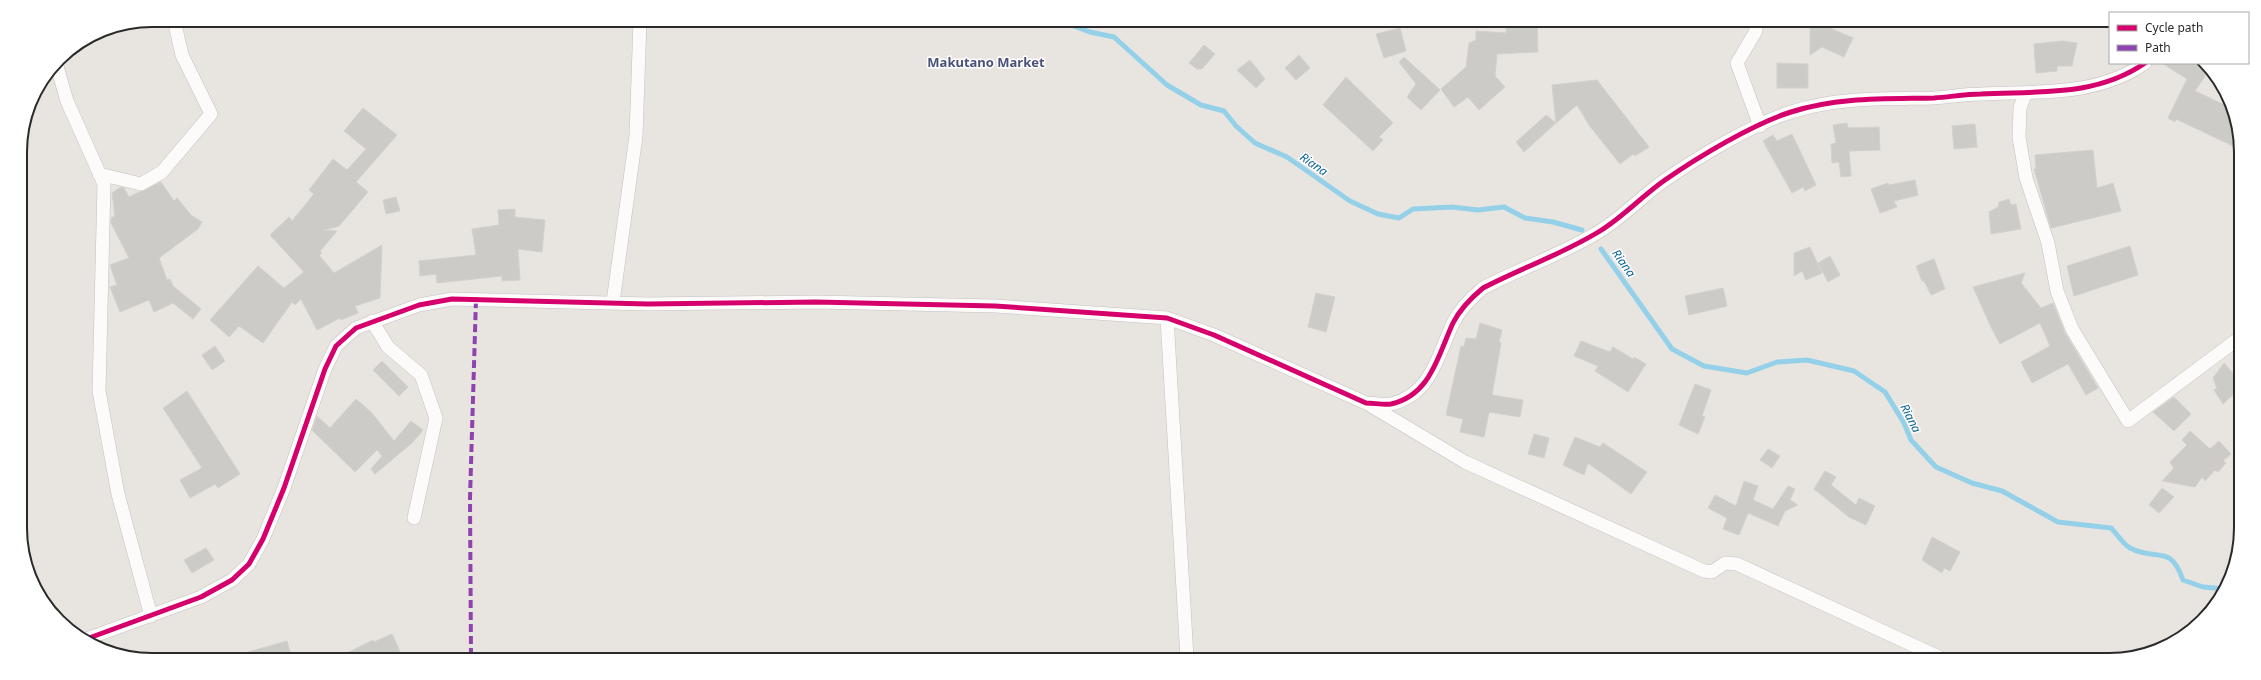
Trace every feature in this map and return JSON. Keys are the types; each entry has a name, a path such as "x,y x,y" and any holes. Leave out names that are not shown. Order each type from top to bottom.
{"street":[{"path":"99,174 141,184 162,172 212,114 182,55 176,27"},
{"path":"613,302 636,136 640,27"},
{"path":"1755,27 1756,31 1737,63 1760,126"},
{"path":"1366,403 1390,404 1407,398 1422,387 1433,372 1454,322 1467,302 1483,288 1599,232 1632,209 1664,181 1715,149 1790,112 1862,98 1936,98 1982,94 2025,94 2076,89 2105,83 2130,73 2144,64"},
{"path":"58,70 67,101 104,184 99,391 118,494 151,616"},
{"path":"2025,94 2020,108 2019,136 2026,178 2048,243 2057,291 2072,328 2128,421 2234,342"},
{"path":"92,637 200,597 232,580 249,564 263,539 284,488 325,368 336,346 356,328 419,305 452,299 648,304 816,302 995,306 1167,318 1214,335 1366,403 1465,462 1704,571 1712,572 1725,563 1738,564 1931,653"},
{"path":"1167,318 1186,653"},
{"path":"372,321 388,347 421,375 436,418 414,518"}],"building":[{"path":"1506,27 1537,27 1538,52 1497,54 1495,76 1505,87 1479,110 1468,97 1454,107 1441,89 1466,67 1469,43 1476,40 1476,31 1506,33"},
{"path":"1810,27 1832,27 1832,29 1853,38 1844,57 1822,47 1810,55"},
{"path":"1400,28 1406,51 1384,58 1376,34"},
{"path":"2062,41 2077,43 2072,66 2057,66 2057,71 2036,73 2034,44"},
{"path":"1204,45 1215,54 1202,69 1197,69 1189,63"},
{"path":"1299,55 1310,68 1296,80 1285,68"},
{"path":"1404,57 1440,90 1421,110 1407,97 1416,84 1399,62"},
{"path":"1250,60 1265,79 1256,88 1237,70"},
{"path":"1777,63 1808,64 1808,88 1777,88"},
{"path":"2164,64 2197,64 2206,74 2195,91 2224,105 2232,128 2233,146 2176,119 2175,122 2168,118 2187,79"},
{"path":"1346,77 1393,123 1379,137 1383,140 1373,151 1323,105"},
{"path":"1597,80 1649,147 1635,156 1633,154 1620,164 1589,125 1577,105 1556,123 1552,85"},
{"path":"363,108 397,135 356,182 368,192 339,226 324,230 337,231 320,251 322,253 319,255 334,273 382,245 380,298 355,306 358,313 341,320 340,318 317,330 301,299 295,305 292,302 263,343 239,326 229,337 210,320 258,266 284,288 304,272 270,235 289,217 292,221 314,194 309,190 333,159 347,170 366,149 344,131"},
{"path":"1546,115 1556,123 1524,152 1516,142"},
{"path":"1847,123 1848,128 1879,127 1880,150 1849,151 1851,176 1841,177 1839,162 1832,163 1831,144 1836,143 1833,125"},
{"path":"1975,124 1977,147 1954,149 1952,126"},
{"path":"1792,134 1816,185 1805,191 1803,187 1792,193 1763,141 1773,135 1777,141"},
{"path":"2093,150 2097,188 2113,183 2121,211 2051,228 2034,169 2036,169 2035,155"},
{"path":"1915,180 1918,195 1894,201 1897,207 1880,213 1871,189 1888,183 1889,185"},
{"path":"161,182 174,201 177,198 191,215 202,222 198,229 159,258 167,280 170,279 173,286 201,309 193,319 173,303 154,312 149,300 120,312 110,287 117,285 110,265 129,258 111,223 111,218 115,216 112,193 121,187 124,188 129,197"},
{"path":"396,197 400,211 386,214 383,200"},
{"path":"2009,199 2011,205 2016,204 2021,229 1991,234 1989,212 1998,207 1999,202"},
{"path":"515,209 515,217 545,220 542,252 518,249 520,280 502,281 502,276 437,283 436,274 420,276 419,261 476,255 472,229 499,225 498,210"},
{"path":"2130,246 2138,275 2074,296 2067,266"},
{"path":"1810,247 1822,273 1806,280 1802,271 1794,276 1794,253"},
{"path":"1830,256 1840,275 1828,282 1818,263"},
{"path":"1934,259 1945,289 1931,295 1924,281 1922,281 1916,266"},
{"path":"2025,273 2021,283 2041,308 2053,303 2065,333 2098,388 2086,395 2068,364 2032,383 2021,362 2050,346 2040,323 2000,344 1991,327 1973,287"},
{"path":"1723,288 1727,306 1689,315 1685,296"},
{"path":"1316,293 1335,297 1326,332 1308,327"},
{"path":"1480,323 1502,330 1492,395 1523,400 1520,417 1489,412 1484,437 1460,432 1463,419 1446,415 1461,346 1464,347 1466,338 1476,339"},
{"path":"1581,341 1610,352 1613,347 1633,359 1634,357 1646,364 1628,392 1595,371 1598,366 1574,356"},
{"path":"215,346 225,361 212,370 202,355"},
{"path":"382,361 408,387 399,396 373,370"},
{"path":"2224,363 2234,375 2234,394 2223,404 2214,390 2217,388 2213,378"},
{"path":"1695,384 1711,390 1702,416 1705,417 1698,434 1679,425"},
{"path":"187,391 240,474 218,488 215,484 190,498 180,480 202,468 163,408"},
{"path":"2174,397 2191,414 2174,431 2153,412"},
{"path":"356,399 372,413 394,441 411,421 423,430 412,443 375,474 371,469 382,456 377,450 355,472 312,430 317,416 330,428"},
{"path":"2190,431 2210,449 2219,441 2231,454 2223,461 2226,463 2218,472 2215,470 2205,481 2202,477 2195,487 2162,481 2174,468 2170,462 2187,445 2182,440"},
{"path":"1534,434 1549,438 1544,458 1528,454"},
{"path":"1575,437 1600,447 1603,443 1647,472 1631,494 1588,463 1584,475 1563,465"},
{"path":"1768,449 1780,456 1772,468 1760,460"},
{"path":"1825,471 1836,477 1831,485 1856,505 1859,498 1875,506 1866,525 1849,517 1814,489"},
{"path":"1744,481 1758,486 1753,500 1773,509 1788,486 1795,489 1790,500 1798,505 1785,511 1778,526 1748,513 1739,535 1723,529 1727,518 1708,508 1715,495 1736,506"},
{"path":"2162,488 2174,497 2159,513 2149,505"},
{"path":"1932,537 1960,552 1950,571 1944,568 1942,573 1922,560"},
{"path":"206,548 214,560 192,573 184,560"},
{"path":"392,634 401,653 347,653 373,640 374,642"},
{"path":"287,641 290,653 248,653"}],"waterway":[{"name":"Riana","path":"1076,27 1090,32 1114,37 1167,85 1201,105 1224,111 1236,126 1255,143 1287,157 1350,201 1378,214 1399,218 1413,209 1452,207 1478,210 1504,207 1525,218 1553,222 1582,230"},
{"name":"Riana","path":"1601,249 1672,349 1704,366 1747,373 1777,362 1807,360 1854,371 1885,392 1904,423 1911,440 1936,467 1972,483 2002,491 2058,522 2111,528 2130,548 2139,552 2168,557 2173,561 2183,580 2203,587 2218,588"}],"marked path":[{"path":"471,653 470,498 476,299"}],"cycle path":[{"path":"92,637 201,597 232,580 249,564 263,539 284,488 325,369 336,346 356,328 419,305 452,299 648,304 816,302 995,306 1167,318 1214,335 1366,403 1391,404 1405,399 1424,383 1431,372 1459,313 1483,288 1557,254 1600,231 1678,171 1726,142 1760,124 1776,117 1809,107 1844,101 2045,92 2087,87 2107,82 2126,74 2143,64"}],"district":[{"name":"Makutano Market","path":"986,62"}]}
